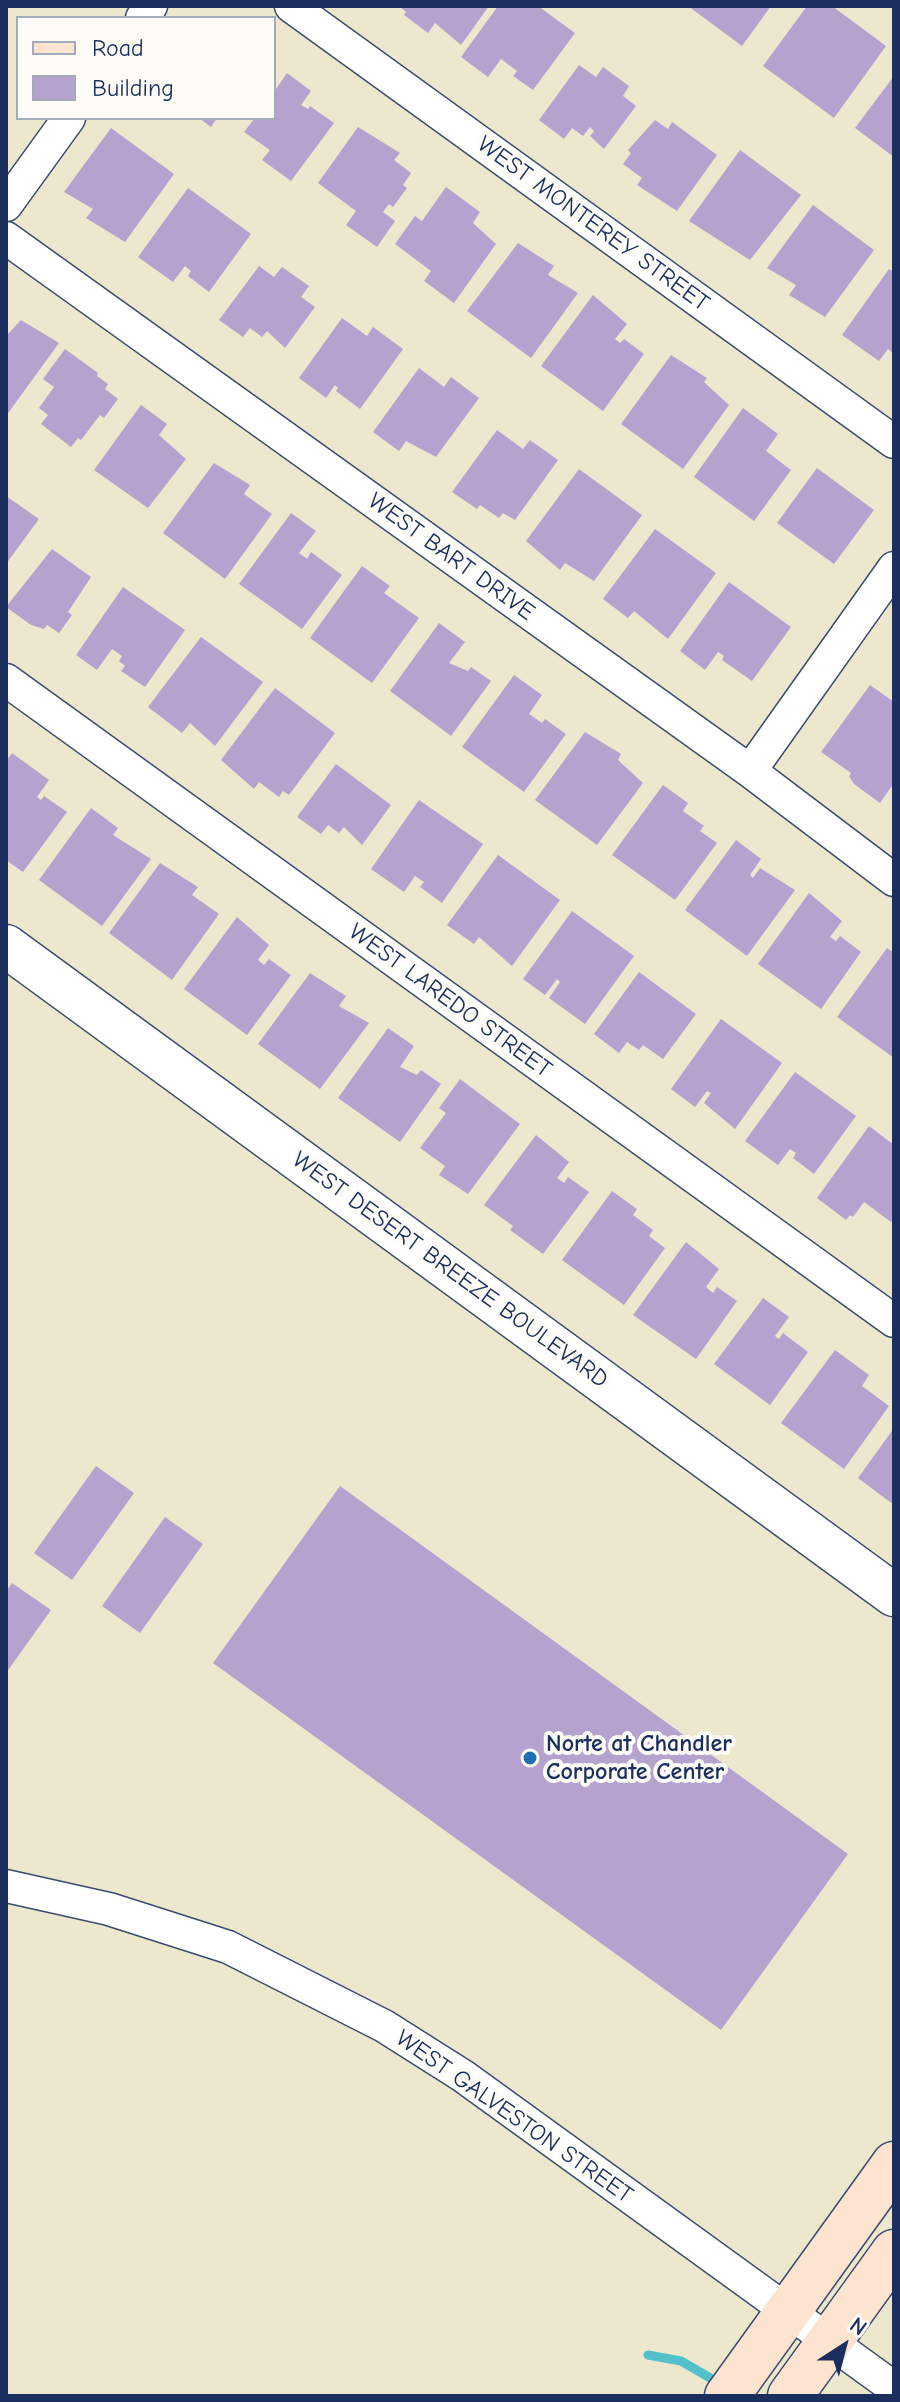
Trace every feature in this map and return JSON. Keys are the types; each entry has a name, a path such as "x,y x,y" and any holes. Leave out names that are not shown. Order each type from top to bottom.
{"main road":[{"path":"727,2396 894,2164"},
{"path":"790,2396 894,2252"}],"street":[{"name":"WEST MONTEREY STREET","path":"291,6 894,442"},
{"path":"6,205 68,120"},
{"name":"WEST BART DRIVE","path":"6,238 750,771 894,880"},
{"path":"750,771 894,568"},
{"name":"WEST LAREDO STREET","path":"6,680 894,1321"},
{"name":"WEST DESERT BREEZE BOULEVARD","path":"6,946 894,1595"},
{"name":"WEST GALVESTON STREET","path":"6,1886 109,1909 179,1930 262,1962 338,2000 463,2076 829,2344 894,2388"}],"building":[{"path":"399,6 489,6 461,45 435,23 428,33 404,15 406,12"},
{"path":"498,6 538,6 575,33 533,90 513,76 517,71 501,59 488,77 461,57"},
{"path":"688,6 771,6 742,46"},
{"path":"807,6 832,6 886,46 834,118 763,66"},
{"path":"579,65 596,77 603,67 629,86 623,96 636,106 604,149 590,136 594,131 590,127 583,136 572,128 564,139 539,120"},
{"path":"287,73 311,91 301,105 308,109 310,106 334,123 291,181 262,160 270,150 244,132 253,120 276,120 276,89"},
{"path":"894,76 894,157 855,128"},
{"path":"202,120 216,120 211,127"},
{"path":"655,120 668,129 672,122 717,155 677,211 637,185 642,178 623,164 631,153 628,150"},
{"path":"358,127 400,153 394,160 411,173 403,185 407,188 393,207 389,204 383,212 395,221 377,247 346,225 356,211 318,183"},
{"path":"111,128 174,174 125,242 86,218 93,209 64,192"},
{"path":"740,150 801,195 750,260 689,221"},
{"path":"446,187 480,212 473,223 496,244 454,303 424,281 431,271 395,244 415,216 422,221"},
{"path":"188,188 251,234 209,292 188,276 191,271 185,266 173,282 138,257"},
{"path":"813,205 874,250 825,317 789,295 796,285 767,268"},
{"path":"518,243 554,266 548,275 578,293 531,358 467,311"},
{"path":"259,266 274,277 282,267 309,286 301,297 315,307 285,348 267,331 262,337 250,328 243,337 219,320"},
{"path":"889,269 894,272 894,354 888,349 879,361 842,335"},
{"path":"593,295 627,324 615,339 620,343 624,339 644,354 603,411 541,366"},
{"path":"342,318 367,336 373,327 403,349 360,409 336,391 338,388 335,385 326,398 299,378"},
{"path":"21,320 59,343 6,416 6,336"},
{"path":"65,349 98,373 97,376 108,384 105,389 118,399 104,418 100,415 81,440 78,438 71,447 41,424 48,415 39,408 54,387 43,379"},
{"path":"671,355 707,378 704,382 729,405 683,469 621,424"},
{"path":"419,368 444,387 451,377 479,398 436,457 406,441 399,451 373,432"},
{"path":"141,405 167,424 159,435 186,459 148,508 94,470"},
{"path":"743,408 778,434 766,451 791,470 754,521 694,477"},
{"path":"497,430 523,449 530,440 558,460 515,520 503,513 499,518 480,505 477,509 452,492"},
{"path":"214,463 250,485 244,494 272,514 225,579 163,533"},
{"path":"817,468 874,510 834,564 777,523"},
{"path":"579,469 642,515 594,581 565,563 560,570 526,541"},
{"path":"6,496 39,519 6,564"},
{"path":"291,513 316,531 299,553 307,559 311,552 342,575 302,629 239,584"},
{"path":"655,529 716,573 668,639 634,611 628,618 603,599"},
{"path":"52,549 91,577 68,612 72,615 59,633 47,625 44,629 31,625 6,607"},
{"path":"362,566 390,586 384,593 419,618 372,683 310,638"},
{"path":"729,582 791,627 752,681 722,660 724,656 718,652 705,670 680,651"},
{"path":"123,587 185,630 145,687 121,671 125,666 119,661 122,656 112,649 97,670 76,655"},
{"path":"439,623 465,642 449,663 468,671 471,667 491,681 451,736 390,691"},
{"path":"201,637 263,682 215,746 190,723 182,733 148,707"},
{"path":"514,675 542,695 529,714 542,723 545,719 566,734 524,792 462,747"},
{"path":"870,685 894,702 894,783 880,803 854,784 849,776 851,773 821,752"},
{"path":"275,688 335,733 289,795 283,791 279,797 259,782 254,789 221,760"},
{"path":"585,732 621,754 618,760 643,783 597,845 535,800"},
{"path":"12,753 49,780 37,797 41,800 44,796 67,812 23,872 6,860 6,761"},
{"path":"336,764 391,805 362,845 344,827 339,833 328,825 321,834 297,817"},
{"path":"663,785 688,803 683,811 704,826 700,831 717,843 675,900 612,855"},
{"path":"419,800 483,844 442,903 420,887 424,882 415,876 404,892 371,869"},
{"path":"91,808 118,828 113,835 151,859 102,926 39,880"},
{"path":"736,840 761,859 750,875 753,878 760,868 795,890 747,956 685,910"},
{"path":"498,855 560,900 512,966 479,937 474,944 447,925"},
{"path":"160,863 198,887 192,895 219,914 172,980 109,933"},
{"path":"809,893 842,921 830,937 836,941 840,936 861,952 821,1009 758,964"},
{"path":"572,911 634,956 585,1024 549,998 560,982 557,979 545,995 523,979"},
{"path":"237,917 269,945 258,960 264,965 269,959 291,975 247,1035 184,989"},
{"path":"887,948 894,953 894,1058 837,1017"},
{"path":"639,972 696,1014 663,1059 643,1045 639,1050 627,1042 619,1053 594,1034"},
{"path":"310,973 346,996 339,1006 369,1023 320,1089 258,1044"},
{"path":"721,1019 782,1063 735,1129 704,1103 711,1093 707,1091 695,1107 671,1089"},
{"path":"388,1028 414,1046 400,1067 417,1075 421,1070 441,1084 400,1142 338,1098"},
{"path":"795,1072 856,1116 814,1174 793,1158 796,1153 790,1149 778,1165 745,1141"},
{"path":"460,1079 520,1124 468,1194 439,1175 445,1166 420,1148 446,1113 439,1108"},
{"path":"869,1126 894,1145 894,1217 891,1222 864,1202 853,1217 850,1215 846,1220 817,1198"},
{"path":"536,1135 569,1162 557,1178 564,1183 568,1177 589,1192 543,1254 510,1230 513,1226 484,1205"},
{"path":"612,1191 637,1209 633,1215 653,1230 649,1236 665,1248 624,1305 562,1260"},
{"path":"686,1242 719,1269 706,1287 713,1293 717,1287 737,1301 696,1359 633,1315"},
{"path":"763,1298 789,1317 775,1336 779,1339 783,1333 808,1352 770,1405 714,1364"},
{"path":"835,1350 869,1375 862,1386 889,1406 844,1469 781,1423"},
{"path":"894,1428 894,1505 858,1478"},
{"path":"96,1466 134,1493 72,1580 34,1553"},
{"name":"Norte at Chandler Corporate Center","path":"340,1486 848,1854 721,2030 213,1663"},
{"path":"165,1517 203,1544 140,1633 102,1606"},
{"path":"12,1583 51,1610 6,1673 6,1591"}],"waterway":[{"path":"648,2355 681,2361 712,2379"}],"place":[{"name":"Norte at Chandler Corporate Center","path":"530,1758"}]}
